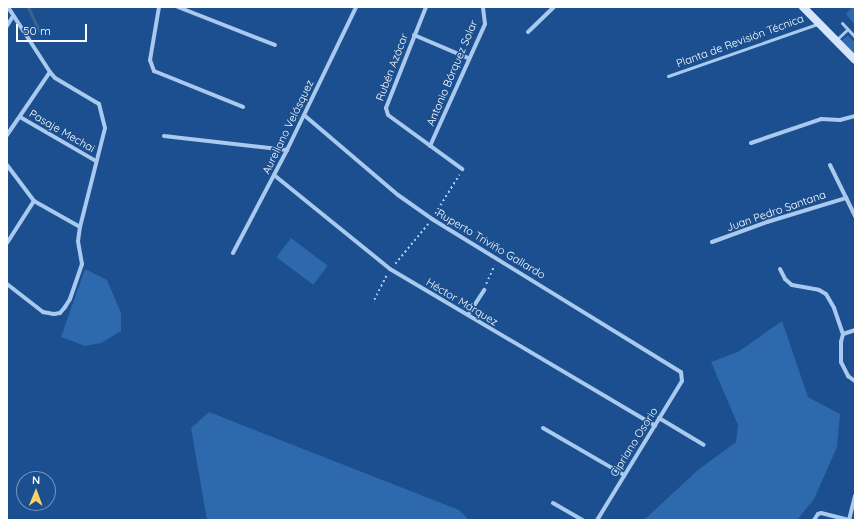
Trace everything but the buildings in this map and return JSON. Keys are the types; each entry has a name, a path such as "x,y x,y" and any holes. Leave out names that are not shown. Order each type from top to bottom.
{"street":[{"path":"7,284 43,312 49,314 60,313 70,299 82,264 78,241 80,228 105,128 99,104 55,78 8,7"},
{"path":"159,7 150,60 154,71 242,107"},
{"path":"178,7 275,45"},
{"name":"Aureliano Velásquez","path":"233,253 287,150 356,7"},
{"name":"Rubén Azócar","path":"426,7 386,108 388,115 462,169"},
{"name":"Antonio Bórquez Solar","path":"430,146 484,24 485,16 483,7"},
{"path":"528,32 554,7"},
{"path":"803,7 855,60"},
{"path":"7,26 13,16"},
{"path":"414,35 468,58"},
{"path":"7,136 50,72"},
{"name":"Ruperto Triviño Gallardo","path":"304,115 398,195 432,219 681,372"},
{"path":"751,143 821,119 840,120 855,116"},
{"name":"Pasaje Mechai","path":"20,117 96,161"},
{"path":"164,136 287,150"},
{"path":"7,165 34,201 80,228"},
{"path":"830,165 855,216"},
{"name":"Héctor Márquez","path":"274,175 390,269 655,426"},
{"name":"Juan Pedro Santana","path":"712,242 767,222 846,198"},
{"path":"7,243 34,201"},
{"path":"780,269 785,279 792,285 819,290 826,294 834,308 844,334"},
{"path":"468,315 484,290"},
{"path":"855,330 844,334 840,342 841,362 848,376 855,381"},
{"name":"Cipriano Osorio","path":"597,520 682,381 681,372"},
{"path":"659,418 704,445"},
{"path":"543,428 624,475"},
{"path":"814,520 818,514 821,513 849,520 855,496"},
{"path":"553,503 583,520"}],"lane":[{"name":"Planta de Revisión Técnica","path":"668,76 818,23"},
{"path":"842,23 855,37"},
{"path":"836,41 848,29"}],"path":[{"path":"374,300 390,269 432,219 462,169"},
{"path":"484,290 497,258"}],"shaded area":[{"path":"852,7 855,7 855,25 846,14"},
{"path":"848,35 855,43 855,55 841,41"},
{"path":"291,238 328,266 313,285 277,257"},
{"path":"85,269 107,280 121,313 121,331 101,343 85,346 61,337"},
{"path":"782,321 808,397 840,414 837,447 814,499 797,520 644,520 698,470 736,442 738,425 711,362 738,352"},
{"path":"209,412 459,510 469,520 207,520 191,428"}],"waterway":[{"path":"28,7 39,31"}]}
